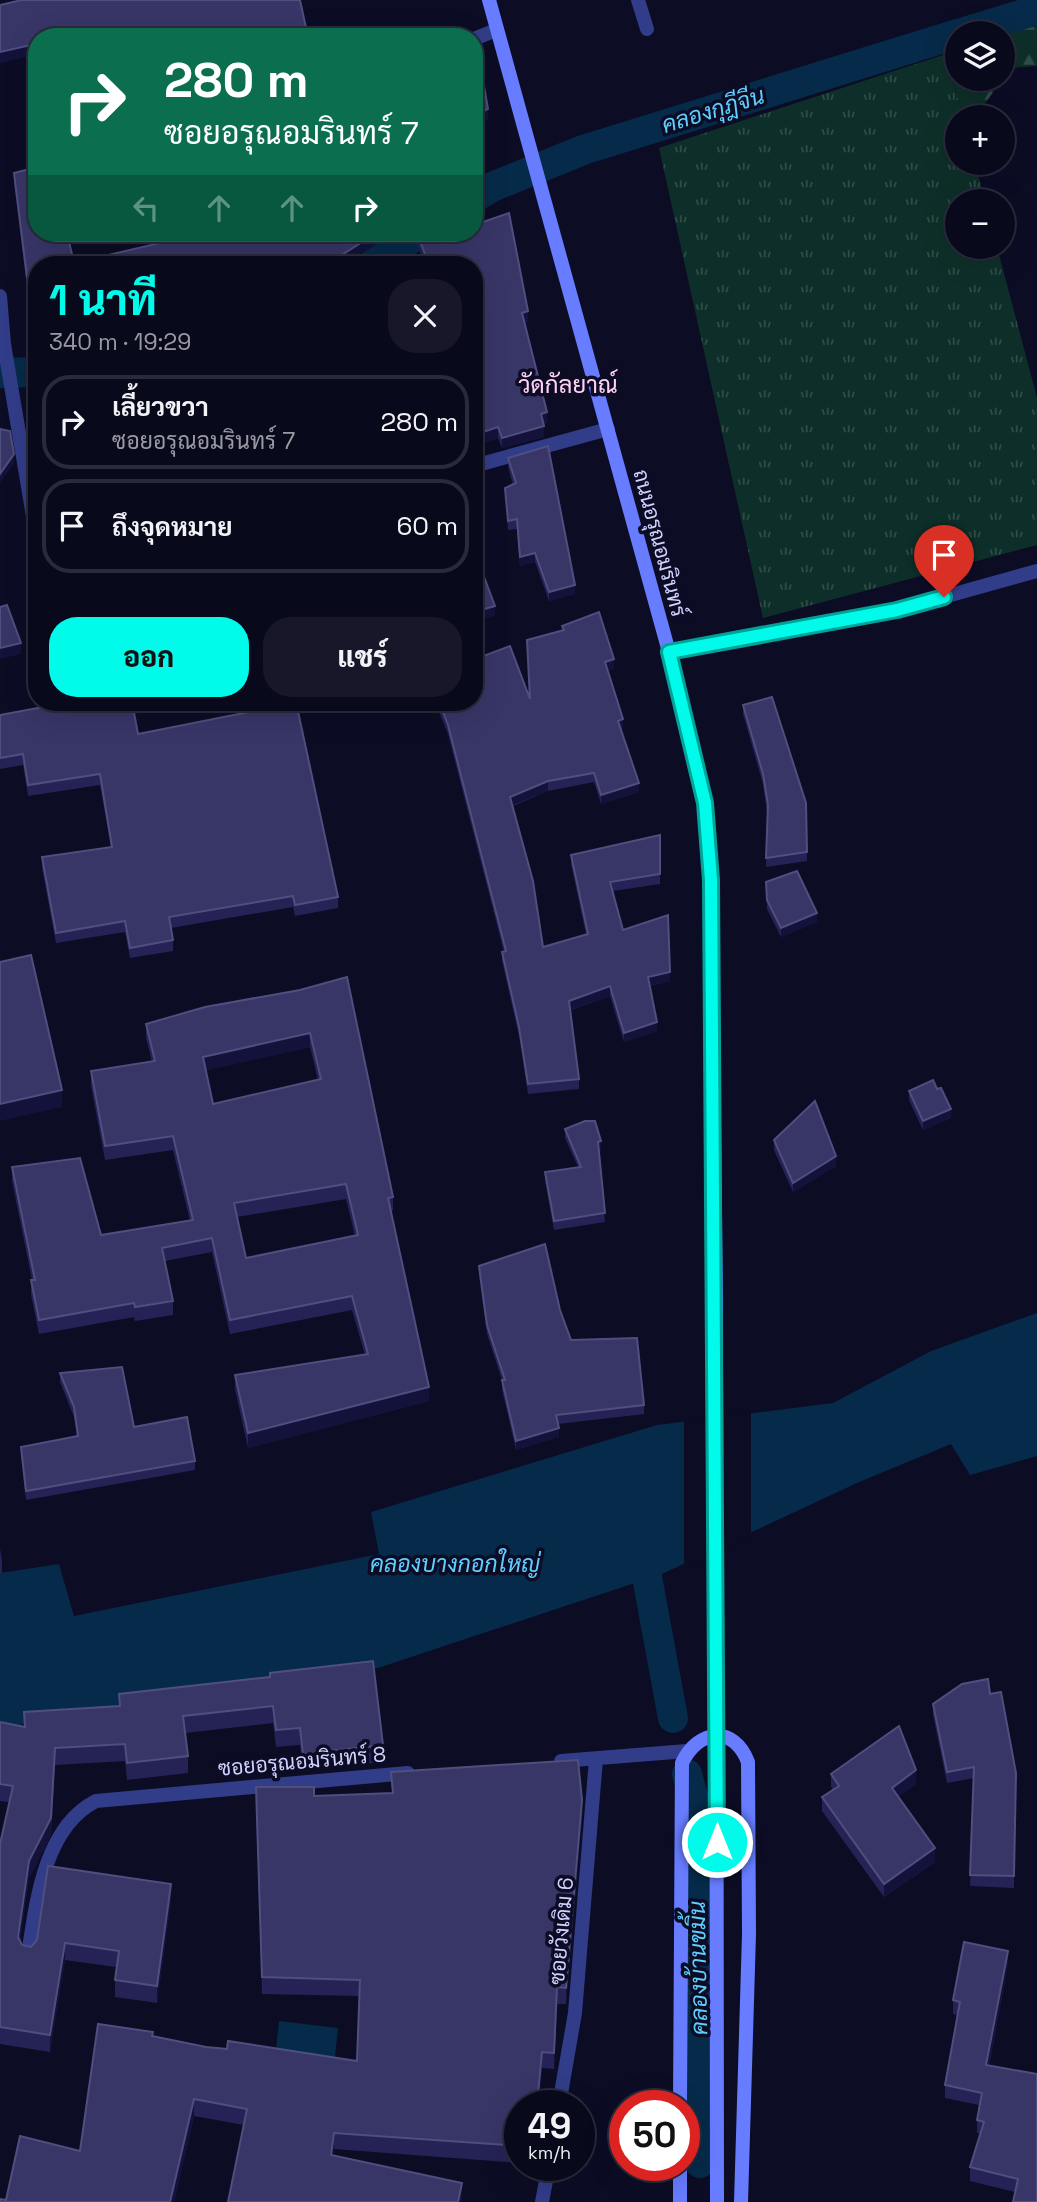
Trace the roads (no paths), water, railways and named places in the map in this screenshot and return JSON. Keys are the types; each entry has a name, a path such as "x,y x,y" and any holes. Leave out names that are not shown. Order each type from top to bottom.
{"main road":[{"name":"ถนนอรุณอมรินทร์","path":"489,0 669,652 705,803 711,880 716,1297 717,2202"},
{"path":"681,2090 682,1763 687,1751 714,1735 731,1738 743,1747 748,1762 749,1934 741,2202"},
{"path":"680,2181 680,2202"}],"street":[{"path":"638,0 646,29"},
{"path":"483,35 496,30"},
{"path":"0,296 28,485"},
{"path":"483,464 608,429"},
{"path":"669,652 897,610 1037,572"},
{"path":"542,1763 687,1751"},
{"name":"ซอยวังเดิม 6","path":"562,2090 575,2013 596,1759"},
{"name":"ซอยอรุณอมรินทร์ 8","path":"28,1955 39,1879 71,1818 96,1801 420,1772"},
{"path":"542,2202 546,2181"}],"water":[{"name":"คลองบางกอกใหญ่","path":"1037,1313 1037,1456 970,1475 951,1444 857,1483 662,1574 378,1668 0,1728 0,1573 59,1564 74,1616 379,1554 371,1512 657,1425 833,1403 931,1351"},
{"path":"279,2021 338,2028 334,2067 275,2060"}],"waterway":[{"name":"คลองกุฎีจีน","path":"1001,21 1037,10"},
{"name":"คลองกุฎีจีน","path":"483,192 583,150 945,38"},
{"name":"คลองกุฎีจีน","path":"385,256 406,242"},
{"name":"คลองกุฎีจีน","path":"0,373 28,372"},
{"name":"คลองบ้านขมิ้น","path":"640,1539 673,1718"},
{"name":"คลองบ้านขมิ้น","path":"687,1774 696,1807 699,2090"}],"district":[{"name":"วัดกัลยาณ์","path":"568,384"}]}
